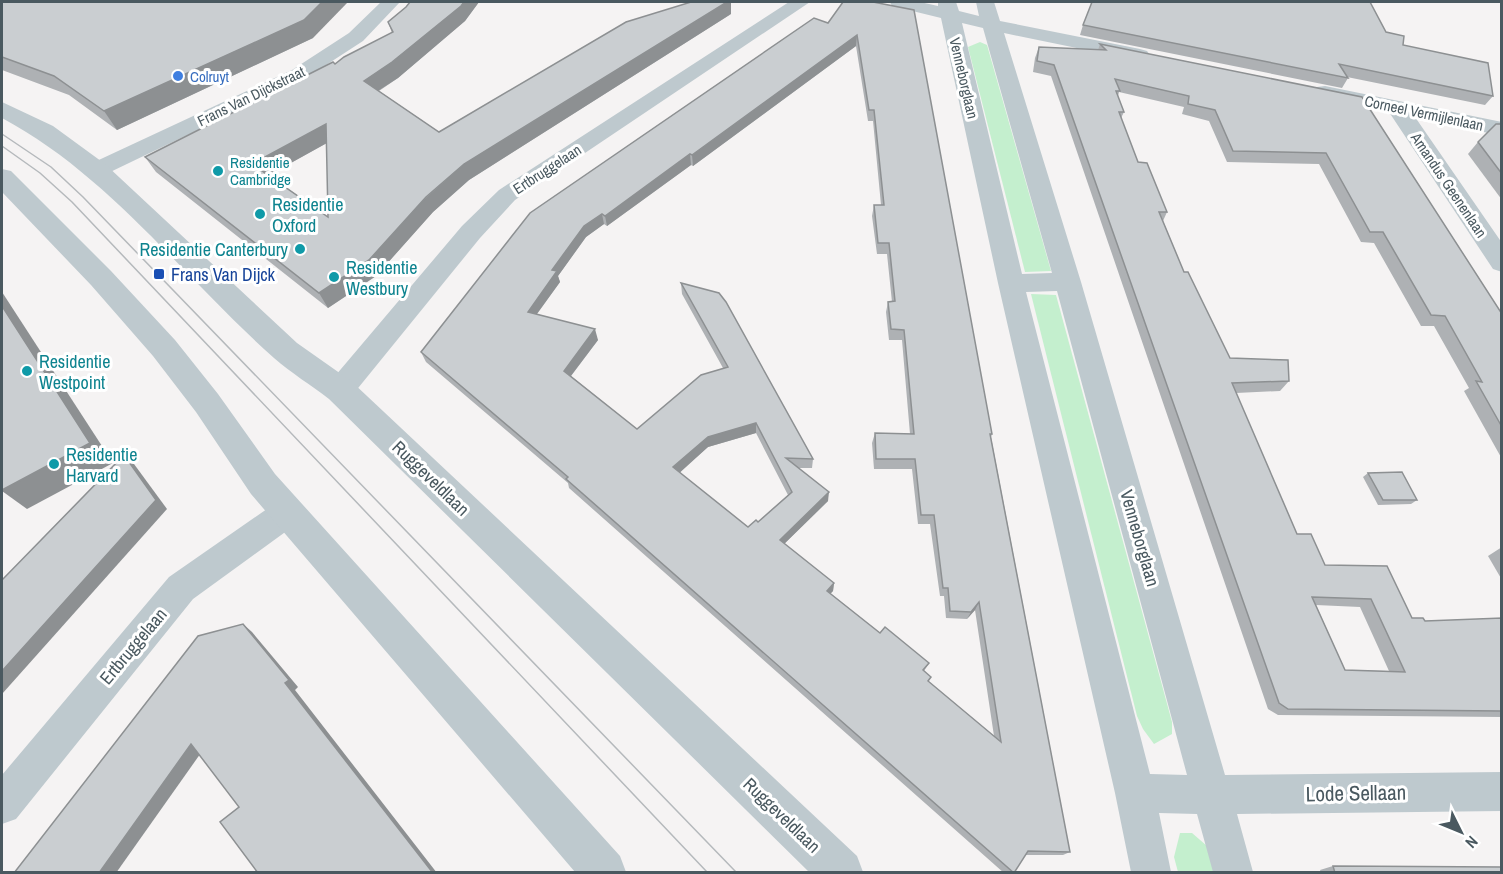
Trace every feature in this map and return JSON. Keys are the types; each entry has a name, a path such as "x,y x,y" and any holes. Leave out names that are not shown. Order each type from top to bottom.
{"street":[{"name":"Frans Van Dijckstraat","path":"96,170 299,74 356,37 392,2"},
{"name":"Ertbruggelaan","path":"340,390 471,232 507,195 801,2"},
{"name":"Venneborglaan","path":"899,2 989,13 1068,282 1233,873"},
{"name":"Venneborglaan","path":"948,7 1011,283 1135,793 1151,873"},
{"path":"989,13 1164,60"},
{"name":"Corneel Vermijlenlaan","path":"1304,88 1502,129"},
{"name":"Amandus Geenenlaan","path":"1397,106 1502,263"},
{"name":"Ruggeveldlaan","path":"2,109 44,131 96,170 286,351 340,390 841,873"},
{"path":"2,177 101,278 164,348 207,403 263,484 604,873"},
{"path":"1011,283 1068,282"},
{"name":"Ertbruggelaan","path":"2,805 181,588 288,512"},
{"name":"Lode Sellaan","path":"1211,795 1502,791"},
{"path":"1135,793 1211,795"}],"green space":[{"path":"980,42 987,45 1051,271 1025,272 968,47"},
{"path":"1031,294 1056,295 1172,722 1172,734 1154,744 1137,716"},
{"path":"1180,833 1192,833 1207,846 1215,872 1178,872 1174,857"}],"building":[{"path":"2,2 322,2 304,20 104,111 54,76 2,57"},
{"path":"410,2 464,2 392,62 364,81 439,132 626,22 691,2 727,2 464,164 426,197 369,260 319,293 145,157 333,62 335,64 393,32 388,22","holes":["326,124 328,217 252,164"]},
{"path":"843,2 873,2 914,10 992,434 990,434 1070,852 1028,851 1014,873 566,479 568,477 421,352 530,213 814,18 828,23","holes":["857,35 869,110 874,110 884,205 874,205 878,243 889,243 895,301 888,302 891,329 904,330 914,434 875,433 876,459 915,459 921,515 934,515 943,588 948,588 950,611 971,612 979,602 1001,742 928,681 931,677 923,670 929,663 885,627 880,633 827,591 834,583 780,540 829,492 786,458 813,459 719,293 681,283 728,367 701,375 637,429 564,371 595,329 528,312 557,271 552,270 584,226 602,214 605,216","756,423 792,492 758,522 756,520 748,527 673,467 708,437"]},
{"path":"1092,2 1370,2 1386,32 1404,36 1403,45 1488,63 1493,96 1339,64 1348,78 1083,25"},
{"path":"1100,44 1362,97 1502,314 1502,427 1476,381 1482,382 1445,316 1431,315 1383,232 1370,232 1326,153 1233,151 1215,110 1188,104 1189,96 1115,79 1120,91 1116,91 1124,112 1119,112 1138,162 1147,163 1167,212 1159,212 1184,272 1188,272 1230,358 1288,360 1289,381 1232,383 1297,534 1311,534 1325,565 1387,566 1412,618 1423,618 1425,621 1502,618 1502,711 1288,709 1279,703 1054,65 1037,61 1039,47 1106,50","holes":["1312,597 1371,599 1405,672 1345,670"]},
{"path":"1496,124 1502,124 1502,174 1478,142"},
{"path":"2,306 90,443 2,490"},
{"path":"124,455 156,500 2,671 2,580"},
{"path":"1402,472 1417,500 1383,500 1368,473"},
{"path":"243,624 289,680 285,683 433,873 258,873 220,822 239,807 191,744 99,873 14,873 198,636"},
{"path":"1333,866 1502,867 1502,873 1335,873"}],"tram line":[{"path":"2,134 51,167 83,197 736,872"},
{"path":"2,146 40,173 72,202 707,872"}],"place":[{"name":"Colruyt","path":"178,76"},
{"name":"Residentie Cambridge","path":"218,171"},
{"name":"Residentie Oxford","path":"260,214"},
{"name":"Residentie Canterbury","path":"300,249"},
{"name":"Frans Van Dijck","path":"159,274"},
{"name":"Residentie Westbury","path":"334,277"},
{"name":"Residentie Westpoint","path":"27,371"},
{"name":"Residentie Harvard","path":"54,464"}]}
